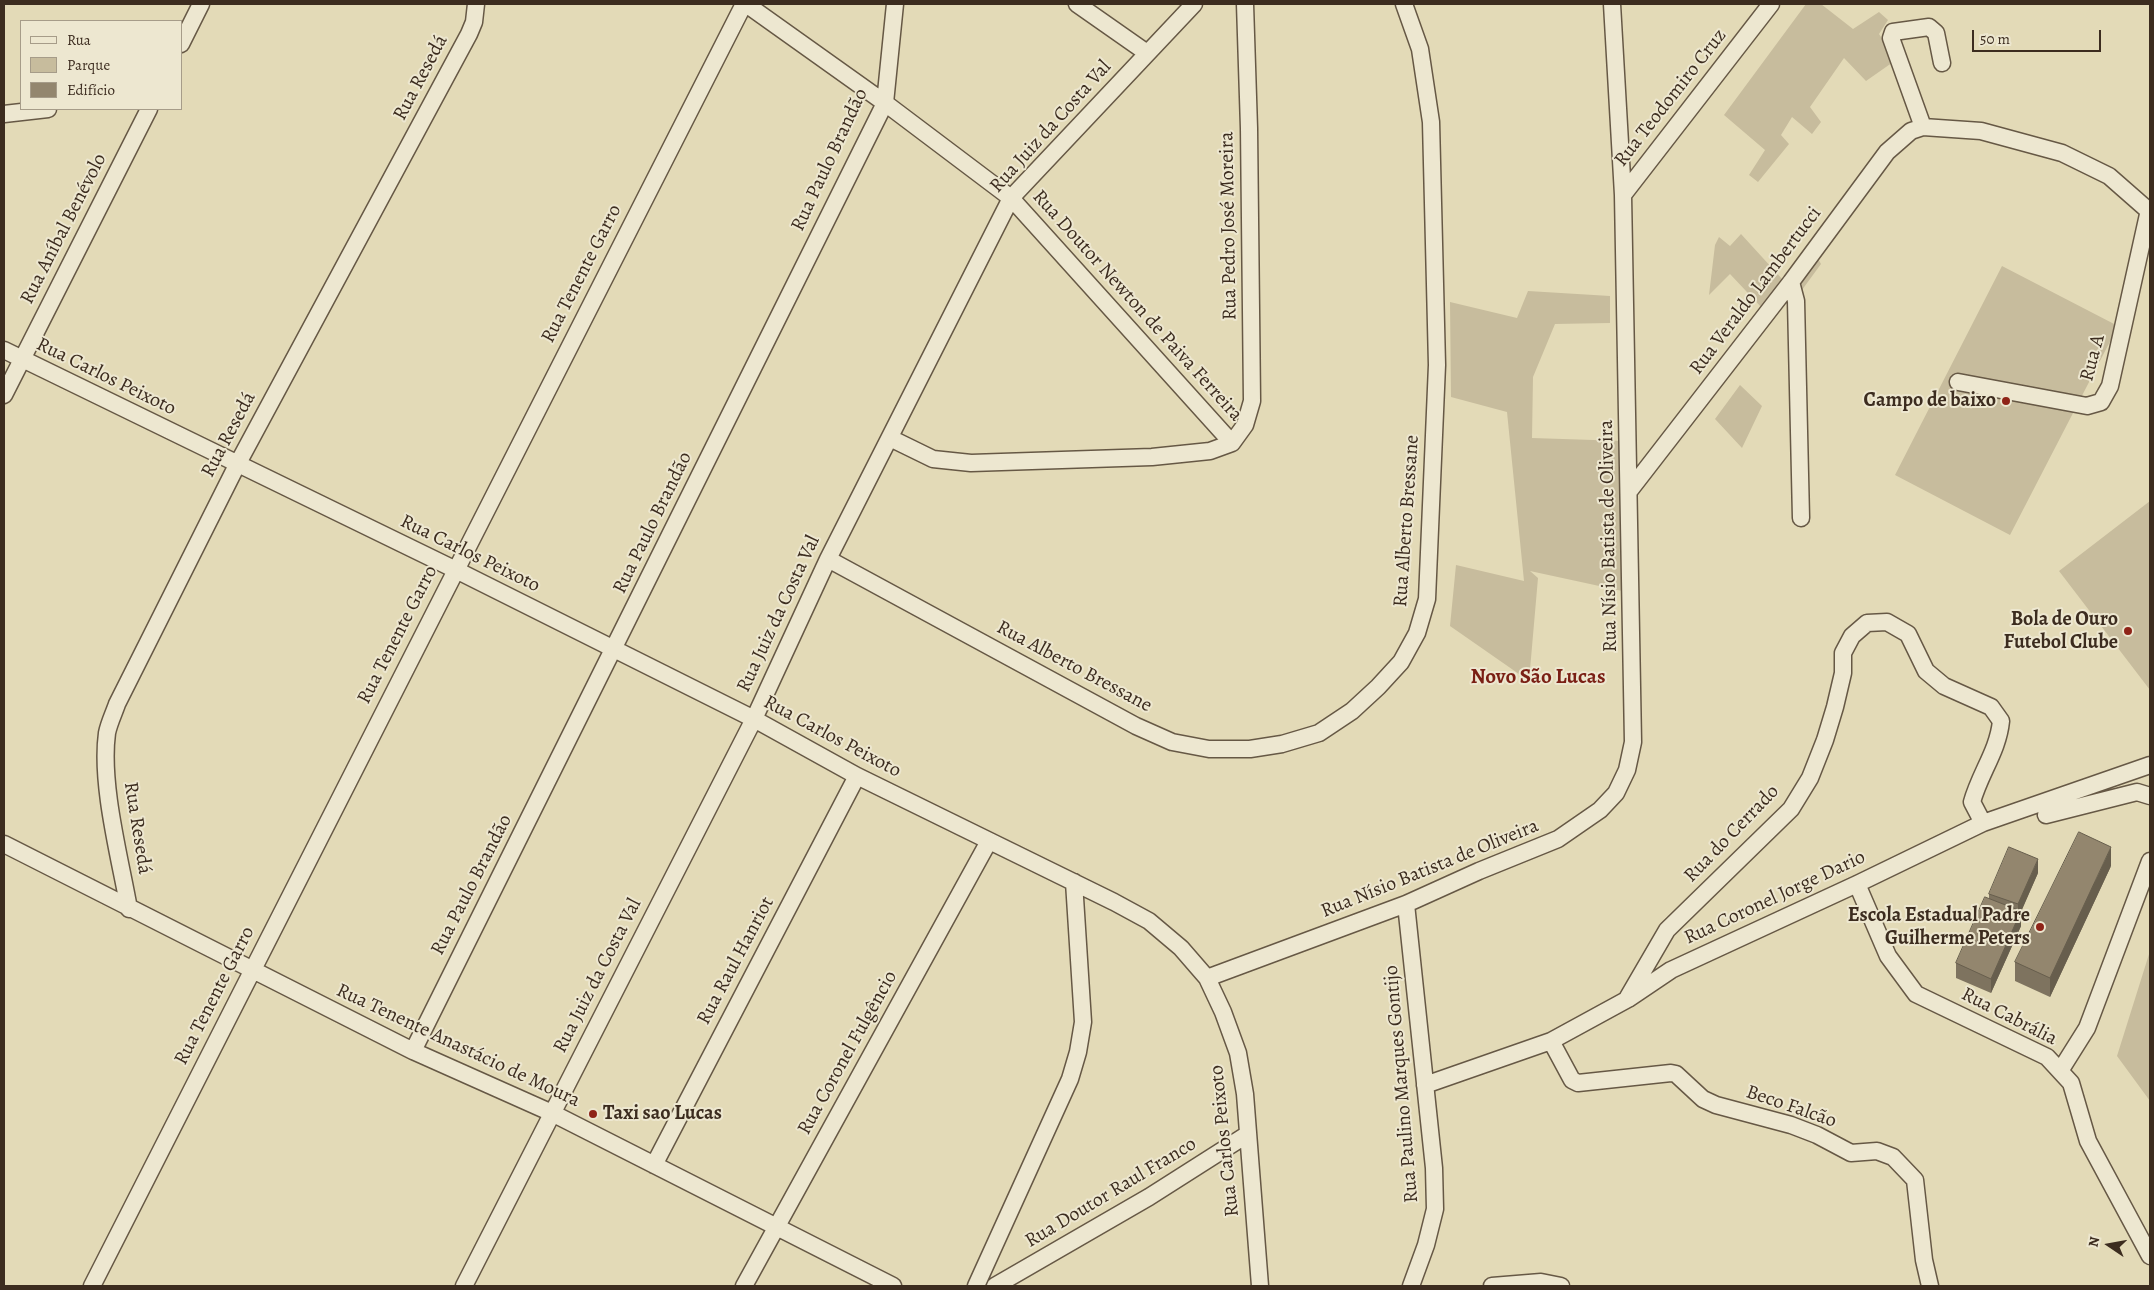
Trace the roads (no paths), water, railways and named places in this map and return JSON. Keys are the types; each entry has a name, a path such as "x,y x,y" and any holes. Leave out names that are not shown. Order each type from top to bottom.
{"street":[{"path":"182,42 201,4"},
{"name":"Rua Resedá","path":"129,909 114,826 106,762 108,732 117,704 237,465 469,34 474,22 476,4"},
{"name":"Rua Doutor Newton de Paiva Ferreira","path":"745,4 885,103 1011,198 1232,443"},
{"name":"Rua Tenente Garro","path":"92,1286 251,970 745,4"},
{"name":"Rua Paulo Brandão","path":"412,1051 614,650 885,103 895,4"},
{"path":"1077,4 1146,53"},
{"name":"Rua Juiz da Costa Val","path":"464,1286 754,719 828,559 1011,198 1194,4"},
{"name":"Rua Pedro José Moreira","path":"1232,443 1245,425 1252,401 1245,4"},
{"name":"Rua Alberto Bressane","path":"828,559 1136,726 1172,742 1209,749 1250,749 1282,744 1319,733 1352,711 1378,687 1401,662 1417,632 1427,599 1432,498 1437,365 1431,122 1420,49 1404,4"},
{"name":"Rua Nísio Batista de Oliveira","path":"1207,978 1406,904 1479,871 1558,839 1600,810 1616,793 1627,770 1633,742 1630,490 1623,195 1612,4"},
{"name":"Rua Teodomiro Cruz","path":"1623,195 1771,4"},
{"path":"1942,63 1936,33 1929,27 1893,32 1891,38 1923,127 1981,131 2062,153 2109,176 2149,211"},
{"path":"4,114 39,110"},
{"name":"Rua Aníbal Benévolo","path":"4,395 147,110"},
{"name":"Rua Veraldo Lambertucci","path":"1630,490 1791,282 1887,152 1911,131 1923,127"},
{"name":"Rua A","path":"1958,382 2087,406 2101,402 2110,386 2149,211"},
{"path":"1791,282 1796,301 1801,518"},
{"name":"Rua Carlos Peixoto","path":"4,350 456,570 754,719 857,776 1074,882 1149,921 1182,948 1207,978 1238,1053 1245,1094 1260,1286"},
{"path":"890,438 933,459 971,463 1152,457 1210,451 1232,443"},
{"name":"Rua do Cerrado","path":"1628,999 1667,930 1791,809 1810,778 1825,740 1839,690 1843,653 1852,636 1867,623 1887,622 1908,634 1926,672 1944,686 1991,707 2002,721 1996,746 1978,782 1972,802 1983,823"},
{"name":"Rua Coronel Jorge Dario","path":"1425,1085 1551,1041 1628,999 1671,970 1983,823 2150,765"},
{"name":"Rua Raul Hanriot","path":"654,1165 857,776"},
{"path":"2046,815 2137,792 2150,796"},
{"name":"Rua Coronel Fulgêncio","path":"744,1286 990,842"},
{"name":"Rua Tenente Anastácio de Moura","path":"4,844 412,1051 552,1113 775,1228 893,1286"},
{"path":"2060,1071 2087,1028 2150,861"},
{"path":"976,1286 1070,1080 1078,1052 1083,1022 1074,882"},
{"name":"Rua Cabrália","path":"1857,884 1888,956 1916,994 2047,1057 2071,1083 2088,1141 2150,1256"},
{"name":"Rua Paulino Marques Gontijo","path":"1406,904 1434,1168 1435,1209 1426,1245 1411,1286"},
{"name":"Beco Falcão","path":"1551,1041 1572,1080 1578,1083 1664,1072 1676,1074 1703,1098 1716,1104 1792,1125 1852,1152 1877,1151 1893,1158 1915,1180 1924,1260 1930,1286"},
{"name":"Rua Doutor Raul Franco","path":"995,1286 1149,1198 1248,1134"},
{"path":"1492,1286 1505,1283 1541,1282 1561,1286"}],"place":[{"name":"Campo de baixo","path":"2006,401"},
{"name":"Bola de Ouro Futebol Clube","path":"2128,631"},
{"name":"Escola Estadual Padre Guilherme Peters","path":"2040,927"},
{"name":"Taxi sao Lucas","path":"593,1114"}],"district":[{"name":"Novo São Lucas","path":"1538,678"}]}
